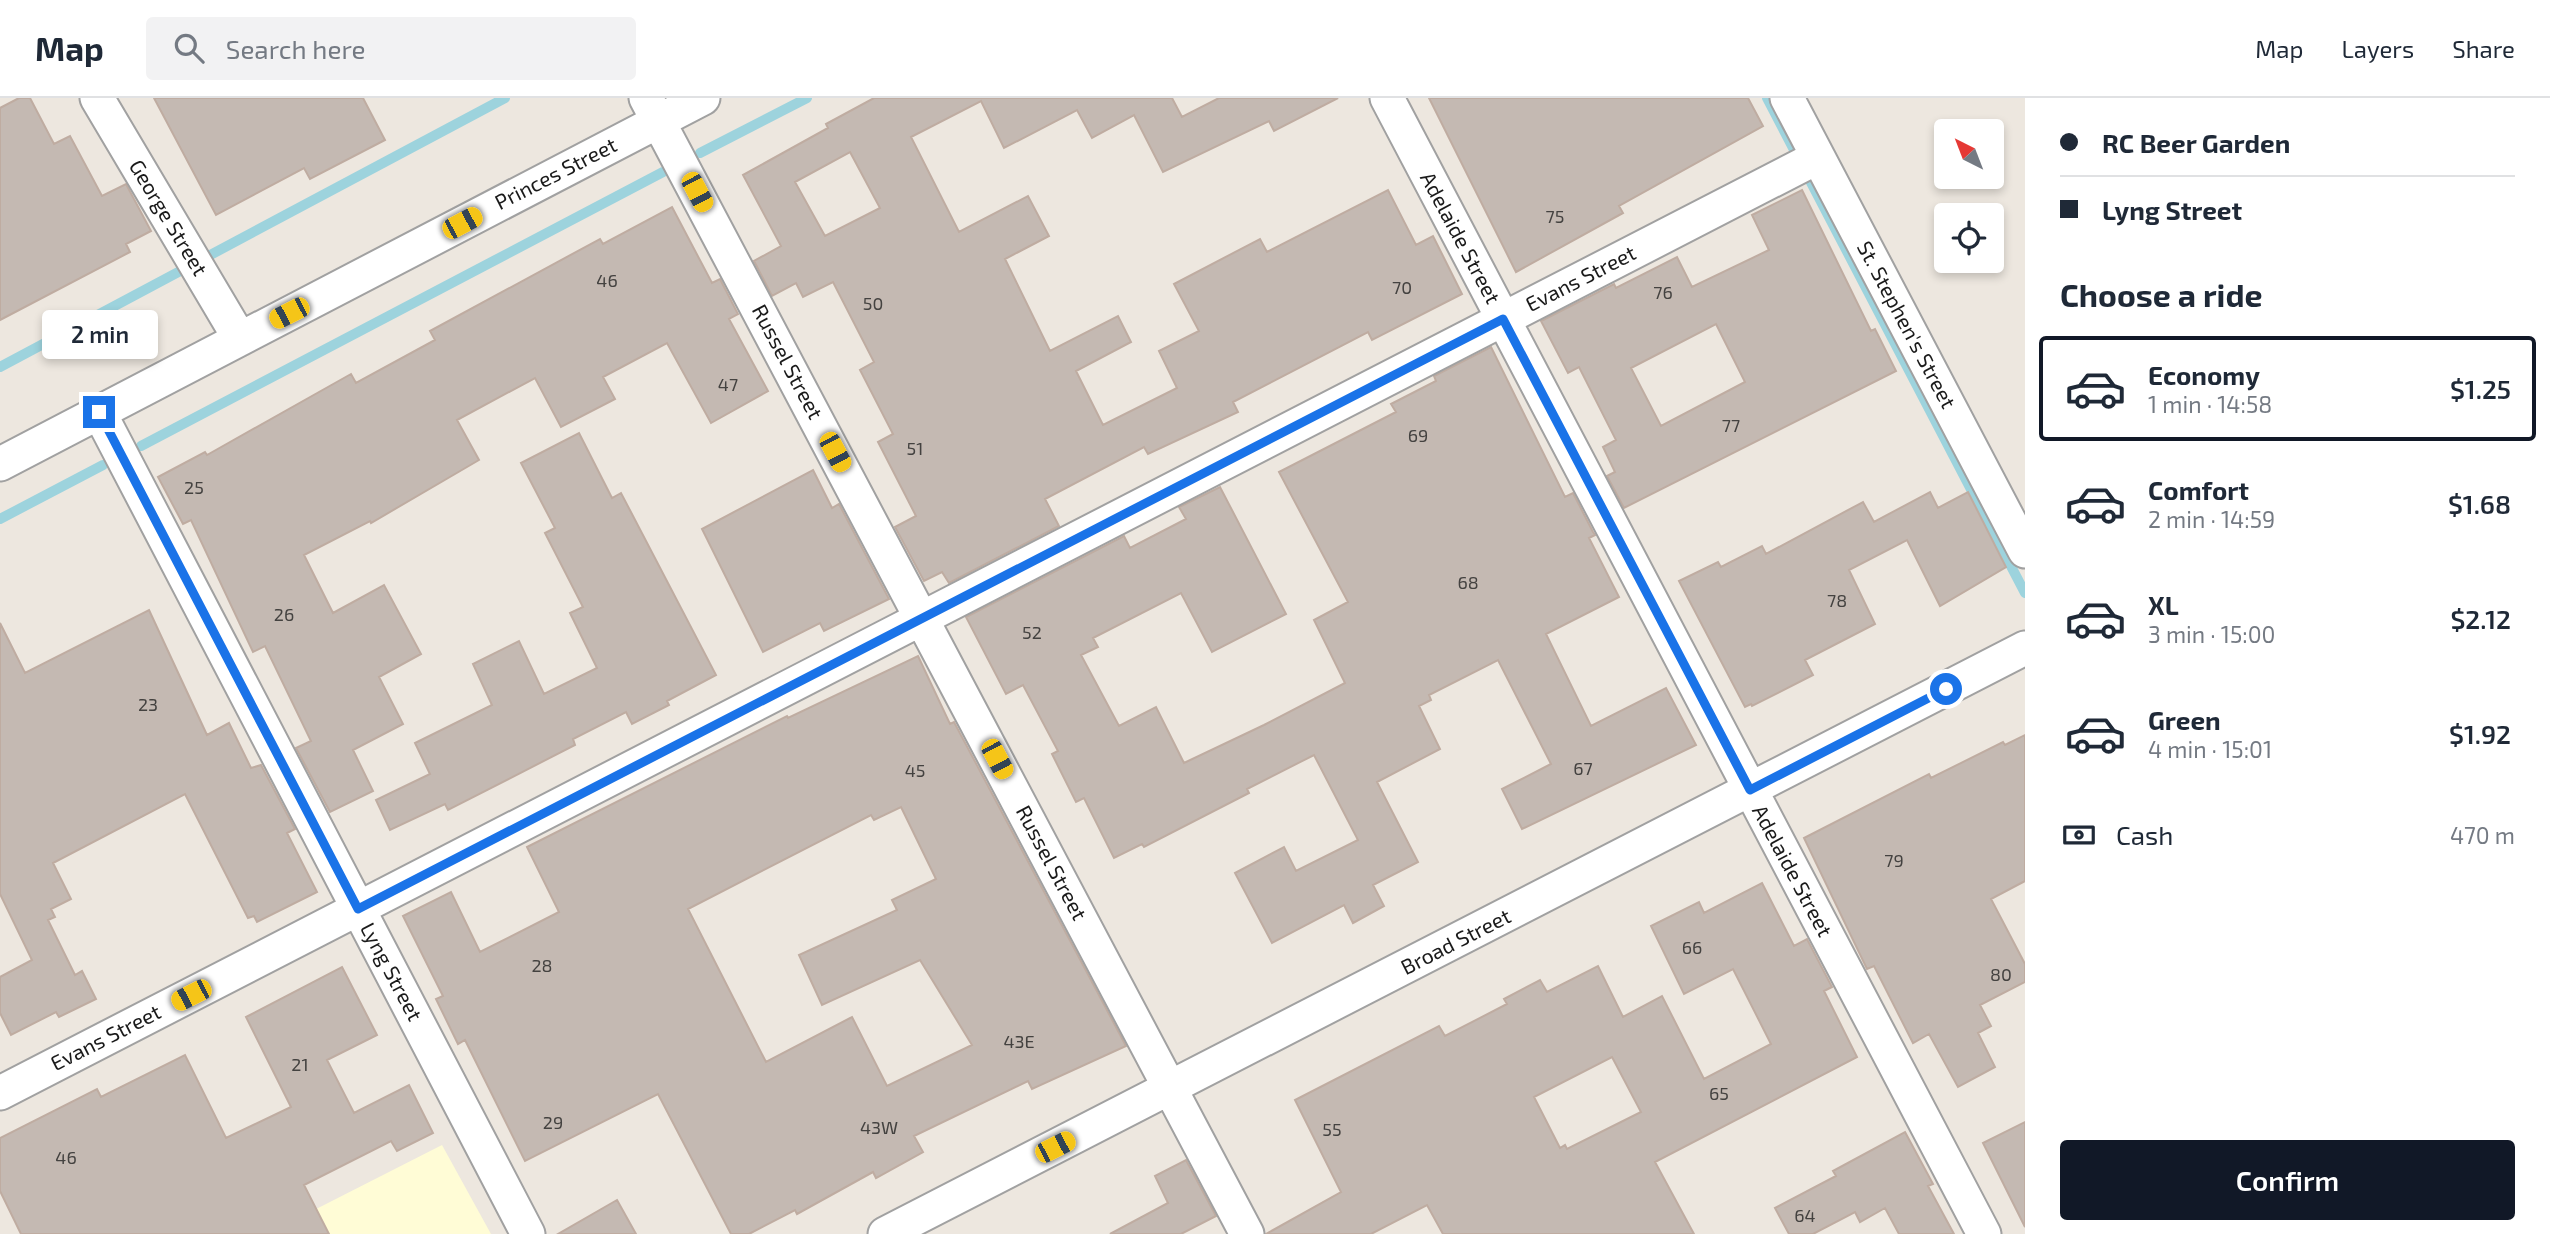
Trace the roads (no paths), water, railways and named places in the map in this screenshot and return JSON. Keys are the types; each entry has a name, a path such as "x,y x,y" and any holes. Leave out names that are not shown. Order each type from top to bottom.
{"street":[{"name":"George Street","path":"97,98 240,339"},
{"name":"Princes Street","path":"0,464 240,339 653,109 703,98"},
{"name":"Adelaide Street","path":"1387,98 1984,1234"},
{"name":"St. Stephen's Street","path":"1787,98 2025,551"},
{"name":"Russel Street","path":"653,109 1247,1234"},
{"name":"Evans Street","path":"0,1093 1818,157"},
{"name":"Lyng Street","path":"99,412 528,1234"},
{"name":"Broad Street","path":"885,1234 2025,648"}],"waterway":[{"path":"0,367 505,98"},
{"path":"700,153 807,98"},
{"path":"1767,98 2025,593"},
{"path":"141,446 663,172"},
{"path":"0,519 103,465"}]}
